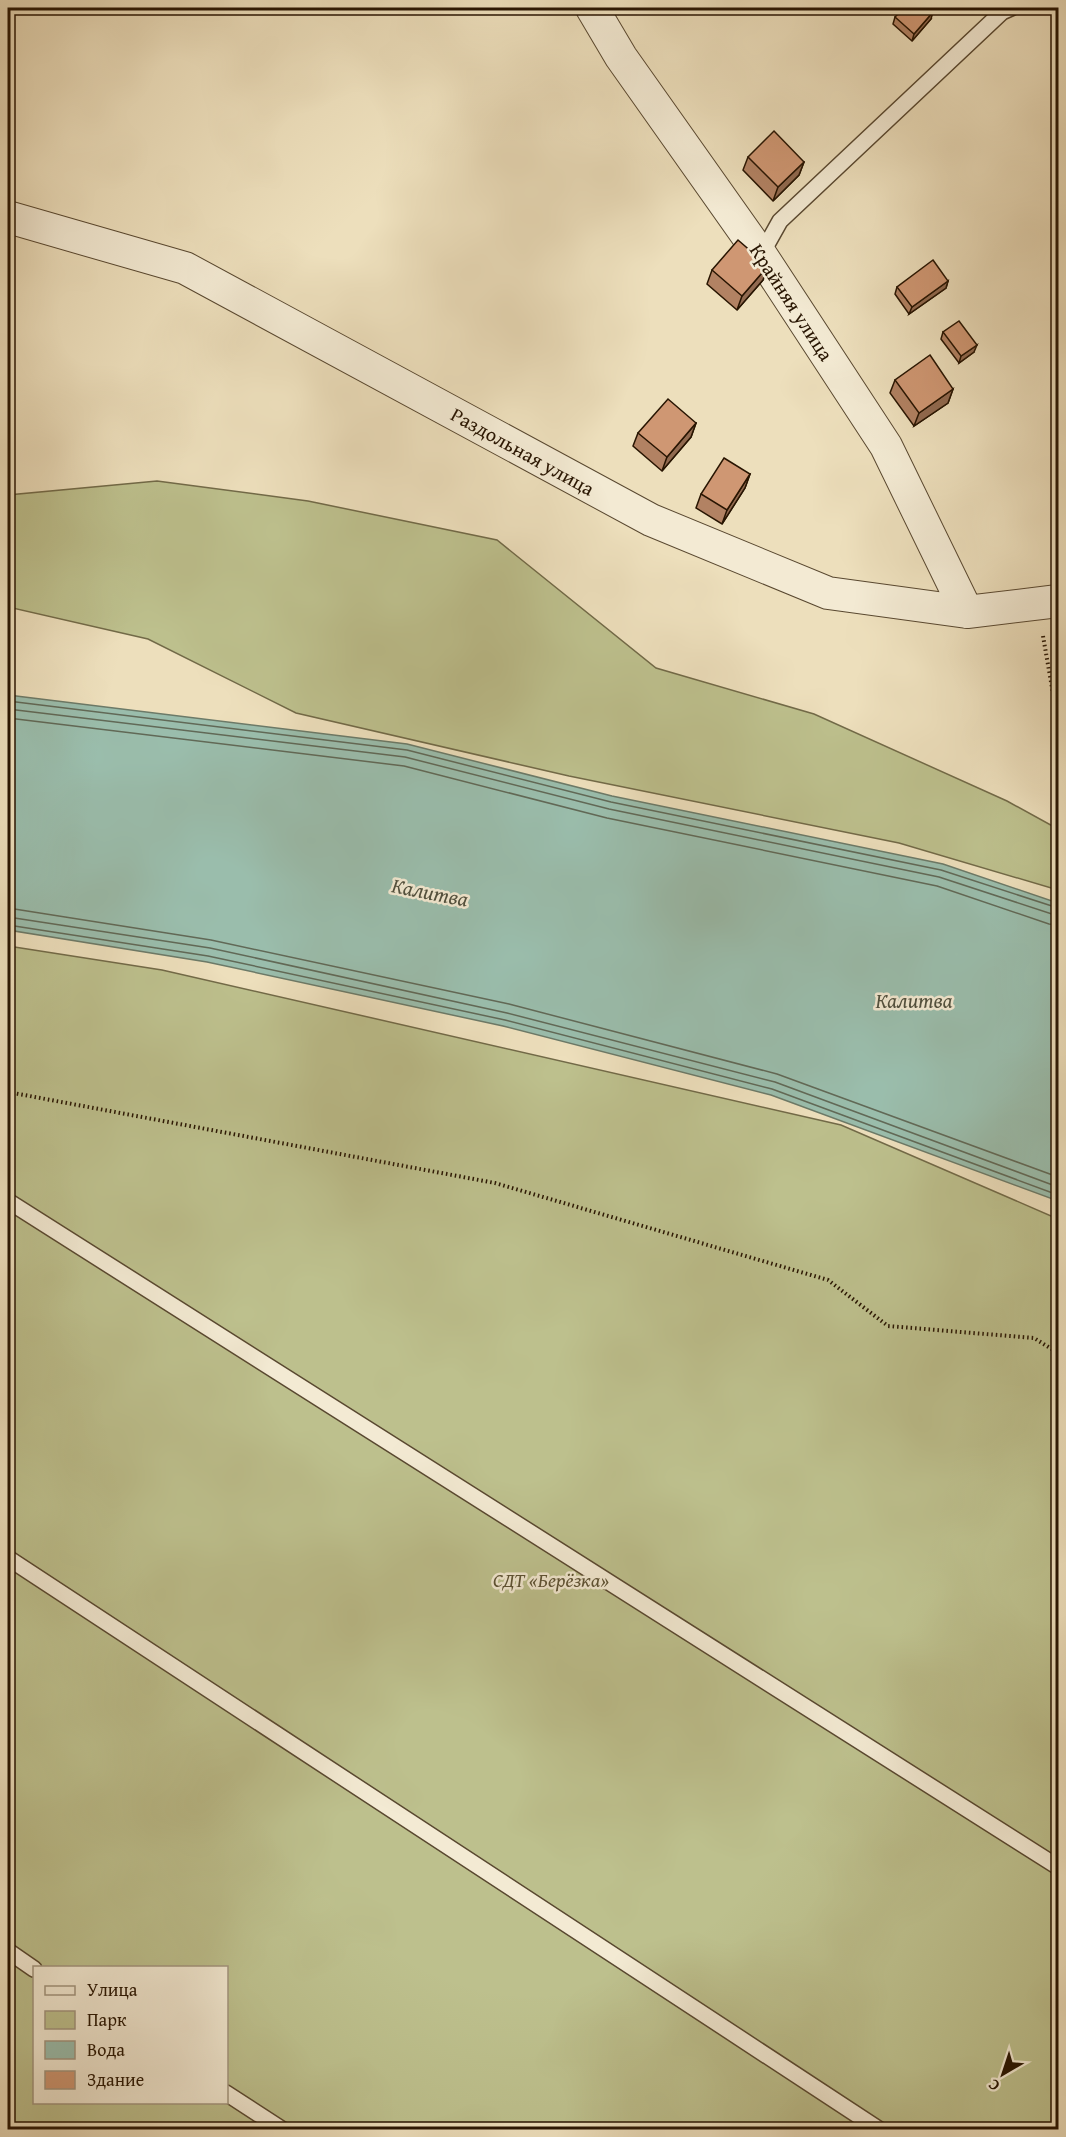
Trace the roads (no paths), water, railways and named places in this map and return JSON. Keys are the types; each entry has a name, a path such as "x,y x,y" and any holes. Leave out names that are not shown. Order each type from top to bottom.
{"street":[{"name":"Крайняя улица","path":"592,8 621,57 761,255 886,446 967,612"},
{"name":"Раздольная улица","path":"8,218 185,267 651,520 828,593 967,612 1044,603"}],"lane":[{"path":"761,255 780,221 1002,12 1011,8"},
{"path":"8,1201 1059,1867"},
{"path":"8,1558 880,2130"},
{"path":"8,1951 33,1968"},
{"path":"228,2094 283,2130"}],"water":[{"name":"Калитва","path":"8,695 407,744 612,796 943,864 1058,903 1058,1201 771,1095 503,1026 207,962 8,930"}],"park label":[{"name":"СДТ «Берёзка»","path":"551,1579"}]}
